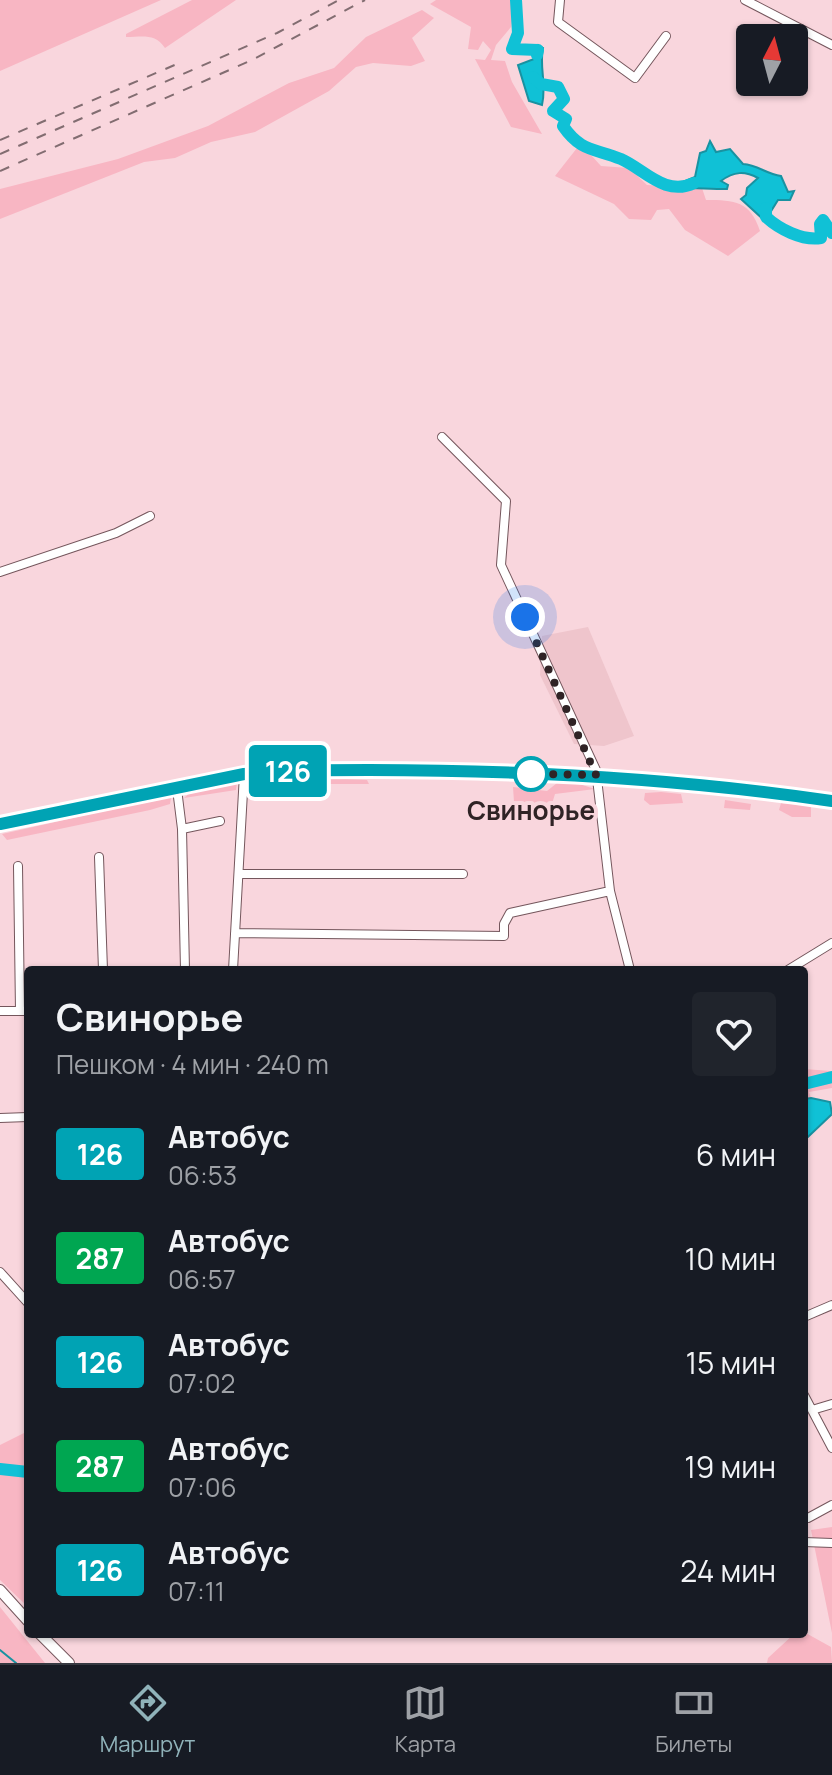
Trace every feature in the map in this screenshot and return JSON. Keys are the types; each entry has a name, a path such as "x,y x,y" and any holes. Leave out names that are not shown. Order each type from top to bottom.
{"main road":[{"path":"0,824 244,774 310,771 596,775 702,782 832,801"},
{"path":"0,1590 24,1615"},
{"path":"44,1638 69,1663"}],"street":[{"path":"560,0 558,22 635,78 666,36"},
{"path":"745,0 832,45"},
{"path":"442,437 506,501 501,565 596,775 610,891 629,966"},
{"path":"0,572 102,538 150,516"},
{"path":"233,966 244,774"},
{"path":"177,789 182,829 185,966"},
{"path":"182,829 220,821"},
{"path":"99,857 103,966"},
{"path":"0,1011 24,1011 18,866"},
{"path":"239,874 463,874"},
{"path":"235,933 504,936 504,924 510,913 610,891"},
{"path":"795,966 832,943"},
{"path":"0,1118 24,1117"},
{"path":"0,1272 24,1299"},
{"path":"808,1315 832,1305"},
{"path":"808,1402 832,1448"},
{"path":"812,1410 832,1404"},
{"path":"808,1518 832,1505"},
{"path":"808,1542 832,1543"}],"shaded area":[{"path":"0,0 161,0 0,71"},
{"path":"192,0 236,0 165,48 153,38 126,37 126,34"},
{"path":"436,0 515,0 511,27 496,45 491,60 505,61 512,82 542,134 511,127 475,59 485,60 491,50 483,41 478,50 468,49 471,27 430,4"},
{"path":"422,10 434,18 412,38 425,61 411,66 373,63 356,67 329,91 255,132 211,142 175,158 144,162 0,219 0,189 118,159 208,126 289,83 334,68 366,37"},
{"path":"577,148 591,155 601,166 629,168 647,185 702,188 706,200 740,204 751,214 760,231 728,256 685,230 669,209 657,210 651,220 629,219 614,204 555,176"},
{"path":"588,627 634,736 604,746 574,744 540,675 542,636"},
{"path":"311,777 317,781 313,786 287,788 268,781"},
{"path":"324,778 367,780 369,784 329,784"},
{"path":"573,782 595,789 555,794 551,807 514,802 513,787 547,791 557,783"},
{"path":"237,783 236,790 184,798 192,791"},
{"path":"645,793 681,794 683,803 650,805 644,800"},
{"path":"171,798 170,804 150,810 7,840 2,834"},
{"path":"725,800 751,804 750,810 724,808"},
{"path":"781,803 811,806 811,817 792,817 779,810"},
{"path":"808,1069 831,1071 832,1088 809,1092 811,1098 808,1098"},
{"path":"24,1433 24,1603 0,1580 0,1445"},
{"path":"832,1527 832,1633 811,1530"},
{"path":"0,1607 45,1663 0,1663"},
{"path":"808,1634 831,1647 832,1663 767,1663 768,1658 790,1638 808,1638"}],"water":[{"path":"538,45 543,48 542,105 529,101 518,65 534,59 535,54 529,50"},
{"path":"710,141 716,152 730,149 743,164 781,176 788,192 794,191 790,200 778,200 765,221 741,199 758,178 753,176 744,173 730,175 721,181 728,185 727,189 681,188 680,183 695,177 700,153 706,151"},
{"path":"808,1098 830,1102 832,1114 808,1137"}],"waterway":[{"path":"516,0 518,33 512,49 538,50 537,55"},
{"path":"533,77 541,84 558,87 564,99 553,111 566,119 563,126 582,145 630,163 664,184 674,187 694,183"},
{"path":"766,208 766,217 791,233 806,238 821,238 820,224 823,220 832,233"},
{"path":"808,1083 832,1077"},
{"path":"0,1469 24,1472"},
{"path":"0,1650 16,1663"}],"railway":[{"path":"0,154 277,33 339,0"},
{"path":"0,171 252,60 365,0"},
{"path":"0,140 177,64"}],"bus line":[{"name":"126","path":"0,824 244,774 277,771 607,775 702,782 832,801"}],"place":[{"name":"Свинорье","path":"531,774"}],"route":[{"path":"525,617 596,770 596,775 531,774"}]}
